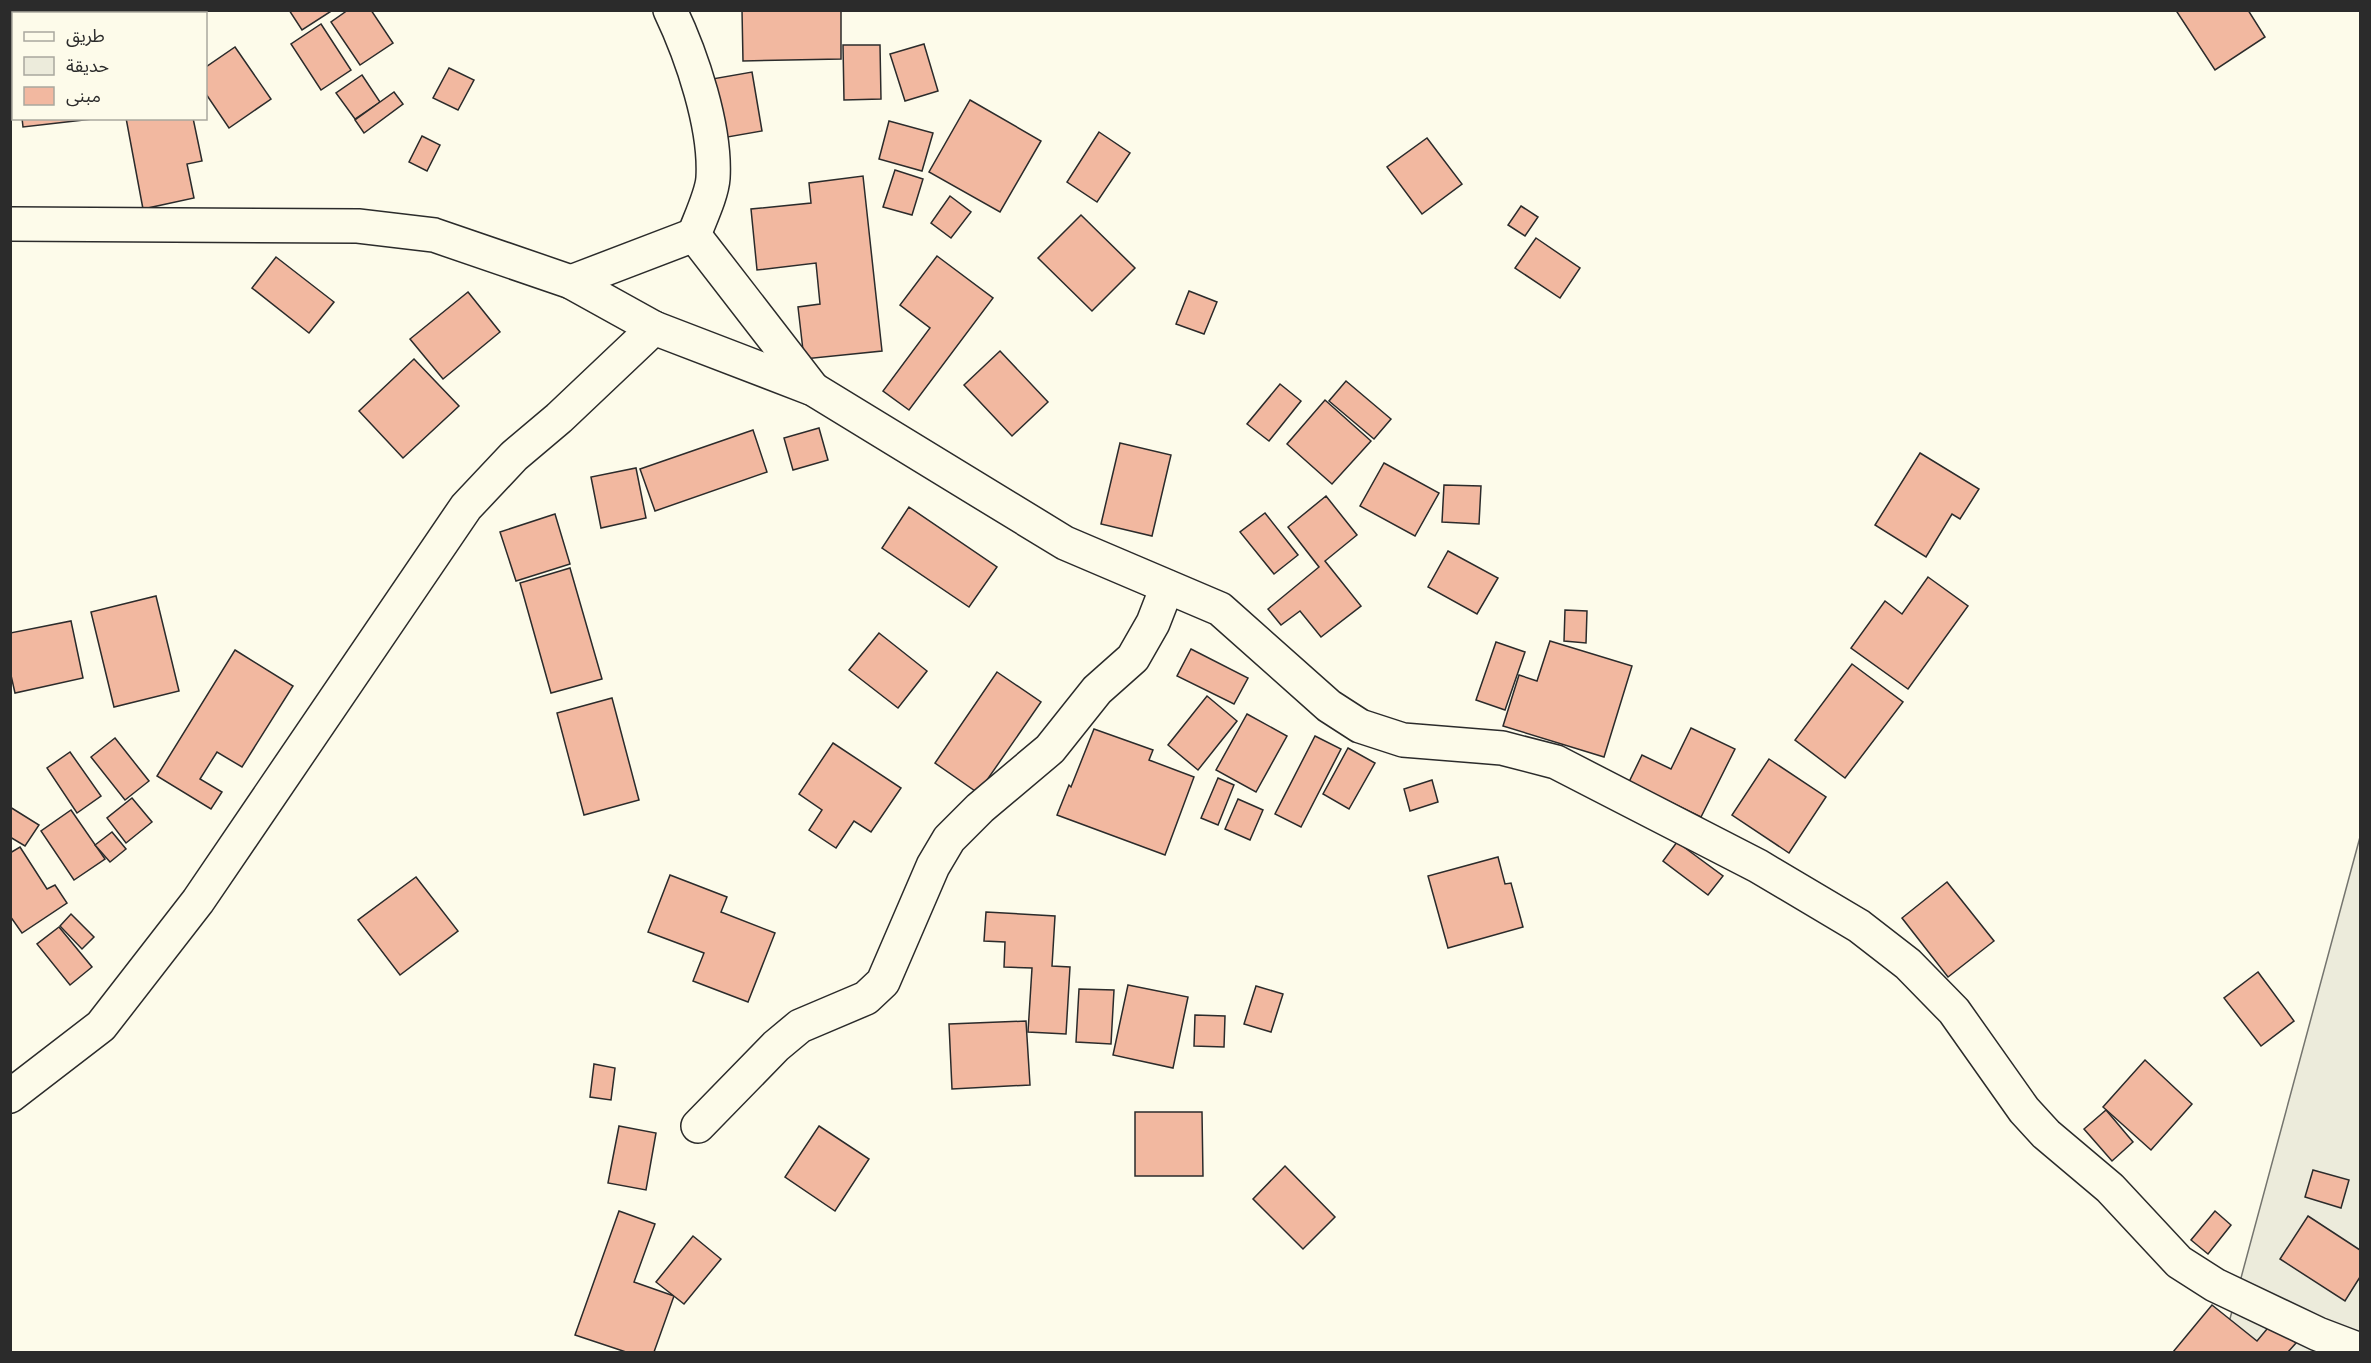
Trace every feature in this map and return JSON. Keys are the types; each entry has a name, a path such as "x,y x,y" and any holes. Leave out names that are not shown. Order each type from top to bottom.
{"street":[{"path":"675,11 710,131 713,180 694,235"},
{"path":"10,224 358,226 434,235 571,282 654,328 813,390 1065,543 1220,609 1329,706 1360,726 1403,740 1502,748 1556,762 1758,866 1859,927 1908,964 1954,1011 2024,1110 2046,1134 2110,1188 2179,1262 2216,1285 2318,1334 2361,1350"},
{"path":"571,282 694,235"},
{"path":"694,235 813,390"},
{"path":"10,1096 101,1026 198,901 466,507 514,456 559,418 654,328"},
{"path":"698,1126 776,1046 800,1026 866,998 883,982 933,867 949,839 980,808 1050,748 1097,690 1133,658 1153,623 1167,587"}],"green space":[{"path":"2360,837 2360,1352 2221,1352"}],"building":[{"path":"115,10 139,10 139,12 115,12"},
{"path":"289,10 333,10 302,30"},
{"path":"348,10 371,10 393,43 360,65 331,22"},
{"path":"742,10 841,10 841,59 743,61"},
{"path":"2180,10 2248,10 2265,37 2215,70 2177,12"},
{"path":"321,24 351,70 321,90 291,44"},
{"path":"924,44 938,91 905,101 890,54"},
{"path":"843,45 880,45 881,99 844,100"},
{"path":"235,47 271,99 229,128 207,95 207,66"},
{"path":"449,68 474,80 458,110 433,98"},
{"path":"752,72 762,131 722,138 712,79"},
{"path":"362,75 380,102 355,119 336,93"},
{"path":"394,92 403,104 364,133 355,120"},
{"path":"970,100 1041,141 1000,212 929,172"},
{"path":"22,120 83,120 23,127"},
{"path":"126,120 193,120 202,161 187,164 194,198 143,209"},
{"path":"889,121 933,133 922,171 879,159"},
{"path":"1099,132 1130,153 1097,202 1067,182"},
{"path":"422,136 440,145 427,171 409,162"},
{"path":"1427,138 1462,184 1422,214 1387,167"},
{"path":"895,170 923,179 912,215 883,207"},
{"path":"863,176 882,351 804,359 798,307 820,304 816,263 757,270 751,209 811,203 809,183"},
{"path":"950,196 971,212 951,238 931,223"},
{"path":"1521,206 1538,217 1525,236 1508,225"},
{"path":"1081,215 1135,268 1092,311 1038,258"},
{"path":"1536,238 1580,268 1560,298 1515,268"},
{"path":"937,256 993,298 909,410 883,391 930,328 900,305"},
{"path":"276,257 334,302 309,333 252,288"},
{"path":"1189,291 1217,302 1204,334 1176,324"},
{"path":"468,292 500,332 443,379 410,339"},
{"path":"1000,351 1048,402 1012,436 964,385"},
{"path":"414,359 459,406 403,458 359,411"},
{"path":"1346,381 1391,419 1374,439 1329,401"},
{"path":"1280,384 1301,401 1269,441 1247,424"},
{"path":"1325,400 1371,441 1332,484 1287,444"},
{"path":"819,428 828,460 793,470 784,438"},
{"path":"753,430 767,472 655,511 640,469"},
{"path":"1120,443 1171,455 1152,536 1101,524"},
{"path":"1920,453 1979,489 1960,519 1952,514 1926,557 1875,525"},
{"path":"1384,463 1439,493 1415,536 1360,506"},
{"path":"636,468 646,518 601,528 591,477"},
{"path":"1444,485 1481,486 1479,524 1442,522"},
{"path":"1326,496 1357,535 1325,561 1361,606 1321,637 1300,611 1281,625 1268,609 1319,567 1288,527"},
{"path":"909,507 997,567 969,607 882,548"},
{"path":"1265,513 1298,555 1274,574 1240,532"},
{"path":"555,514 570,564 516,581 500,532"},
{"path":"1448,551 1498,578 1477,614 1428,587"},
{"path":"570,568 602,679 551,693 520,583"},
{"path":"1928,577 1968,606 1908,689 1851,648 1885,601 1902,614"},
{"path":"156,596 179,691 114,707 91,612"},
{"path":"1565,610 1587,611 1586,643 1564,641"},
{"path":"71,621 83,678 15,693 10,671 10,633"},
{"path":"879,633 927,671 898,708 849,670"},
{"path":"1550,641 1632,666 1604,757 1503,726 1519,675 1537,681"},
{"path":"1496,642 1525,652 1505,710 1476,700"},
{"path":"1191,649 1248,678 1234,704 1177,676"},
{"path":"235,650 293,686 242,767 217,752 200,779 222,792 211,809 157,776"},
{"path":"1852,664 1903,702 1845,778 1795,740"},
{"path":"997,672 1041,702 978,793 935,763"},
{"path":"1207,696 1237,721 1198,770 1168,745"},
{"path":"612,698 639,800 584,815 557,713"},
{"path":"1247,714 1287,736 1256,792 1216,770"},
{"path":"1691,728 1735,749 1701,817 1629,782 1642,755 1671,769"},
{"path":"1094,729 1153,750 1149,760 1194,777 1165,855 1057,815"},
{"path":"1315,736 1341,749 1301,827 1275,814"},
{"path":"115,738 149,781 125,800 91,757"},
{"path":"833,743 901,788 871,832 854,821 836,848 809,830 822,810 799,794"},
{"path":"1348,748 1375,763 1349,809 1323,794"},
{"path":"70,752 101,796 77,813 47,768"},
{"path":"1769,759 1826,797 1789,853 1732,815"},
{"path":"1218,778 1234,785 1218,825 1201,818"},
{"path":"1432,780 1438,802 1410,811 1404,789"},
{"path":"132,798 152,822 126,843 107,818"},
{"path":"1238,799 1263,810 1250,840 1225,829"},
{"path":"10,807 39,825 25,846 10,837"},
{"path":"71,810 105,859 74,880 41,831"},
{"path":"112,832 126,849 110,862 95,845"},
{"path":"1677,842 1723,876 1708,895 1663,861"},
{"path":"20,847 47,889 55,885 67,903 22,933 10,916 10,853"},
{"path":"1498,857 1505,884 1511,883 1523,927 1448,948 1428,876"},
{"path":"670,875 727,897 721,912 775,933 748,1002 693,981 704,953 648,932"},
{"path":"416,877 458,931 400,975 358,920"},
{"path":"1947,882 1994,941 1948,977 1902,918"},
{"path":"986,912 1055,916 1052,966 1070,967 1066,1034 1028,1032 1032,968 1004,967 1005,942 984,941"},
{"path":"71,914 94,937 82,949 60,926"},
{"path":"59,927 92,967 70,985 37,944"},
{"path":"2258,972 2294,1021 2261,1046 2224,998"},
{"path":"1128,985 1188,997 1173,1068 1113,1055"},
{"path":"1256,986 1283,994 1271,1032 1244,1024"},
{"path":"1079,989 1114,990 1111,1044 1076,1042"},
{"path":"1195,1015 1225,1016 1224,1047 1194,1046"},
{"path":"1026,1021 1030,1085 952,1089 949,1024"},
{"path":"2145,1060 2192,1104 2151,1150 2103,1107"},
{"path":"594,1064 615,1068 611,1100 590,1097"},
{"path":"2106,1110 2133,1142 2112,1161 2084,1129"},
{"path":"1135,1112 1202,1112 1203,1176 1135,1176"},
{"path":"619,1126 656,1133 646,1190 608,1183"},
{"path":"819,1126 869,1159 835,1211 785,1177"},
{"path":"1285,1166 1335,1217 1303,1249 1253,1199"},
{"path":"2313,1170 2349,1180 2341,1208 2305,1197"},
{"path":"619,1211 655,1224 634,1282 674,1296 654,1352 626,1352 575,1335"},
{"path":"2215,1211 2231,1225 2208,1254 2191,1240"},
{"path":"2308,1216 2360,1250 2360,1277 2345,1301 2280,1259"},
{"path":"693,1236 721,1259 684,1304 656,1282"},
{"path":"2212,1305 2257,1341 2272,1323 2296,1343 2288,1352 2173,1352"}]}
